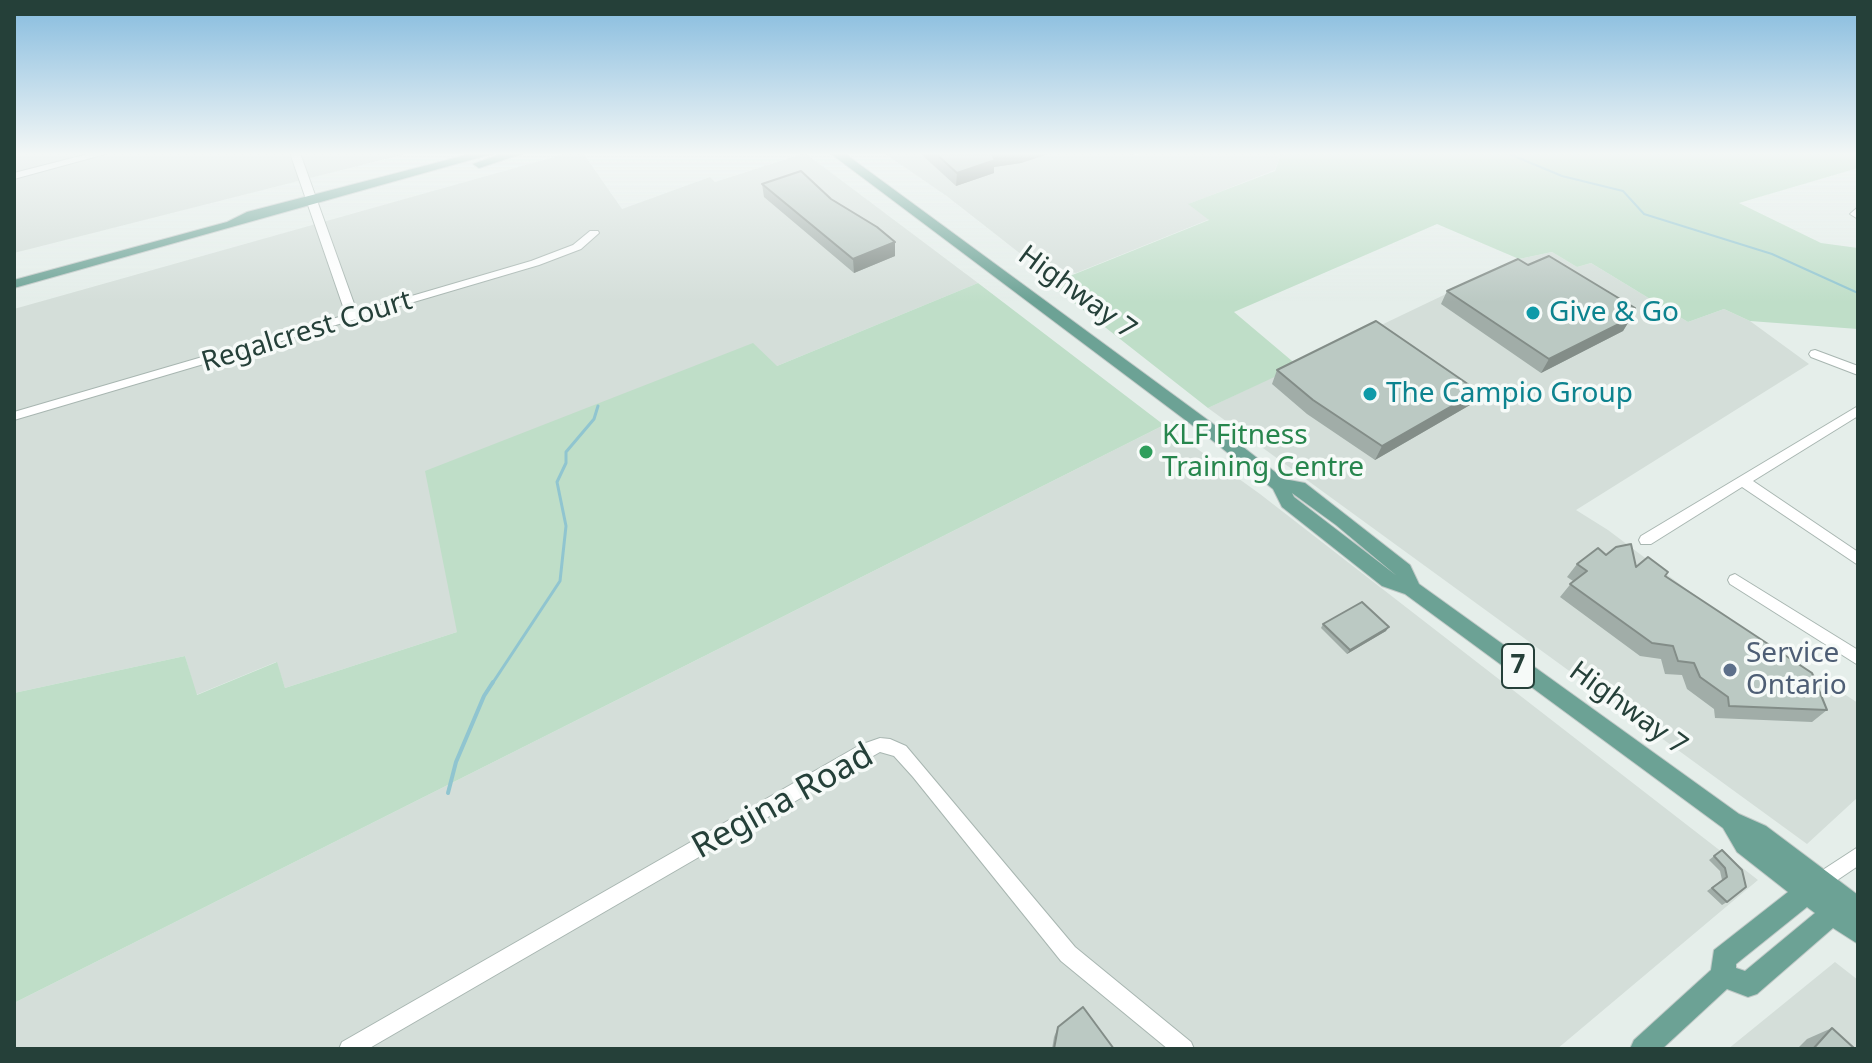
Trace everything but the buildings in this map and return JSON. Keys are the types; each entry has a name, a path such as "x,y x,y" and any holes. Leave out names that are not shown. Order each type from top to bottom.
{"main road":[{"path":"14,284 232,225 254,223 314,203"},
{"name":"Highway 7","path":"904,203 1117,359 1279,485 1288,502 1389,581 1412,589 1731,821 1745,844 1814,887 1849,903 1858,932"},
{"path":"1724,975 1723,959 1814,887"},
{"path":"1724,975 1748,985 1849,903"},
{"path":"1643,1049 1724,975"}],"street":[{"path":"314,203 353,318"},
{"path":"1858,210 1855,214 1858,216"},
{"name":"Regalcrest Court","path":"14,416 551,258 577,247 594,233"},
{"path":"1815,354 1858,371"},
{"path":"1646,540 1858,410"},
{"path":"1743,481 1858,559"},
{"path":"1735,580 1858,658"},
{"name":"Regina Road","path":"349,1049 866,750 880,745 900,751 919,772 1068,954 1184,1049"},
{"path":"1814,887 1858,856"}],"shaded area":[{"path":"14,203 213,203 14,253"},
{"path":"392,203 618,203 622,209 640,203 871,203 978,283 777,366 457,632 285,688 276,662 196,695 185,656 14,693 14,309"},
{"path":"955,203 1193,203 1189,204 1210,219 1076,273 1031,262"},
{"path":"1552,252 1577,267 1591,263 1688,322 1724,309 1750,321 1809,364 1576,510 1608,530 1709,606 1858,703 1857,798 1807,844 1208,408 1519,259"},
{"path":"1164,425 1260,494 1758,880 1557,1049 14,1049 14,1003"},
{"path":"1835,962 1858,980 1858,1049 1728,1049"}],"green space":[{"path":"1740,203 1821,243 1858,248 1858,329 1750,321 1724,309 1688,322 1591,263 1577,267 1552,252 1519,259 1437,224 1234,312 1298,366 1208,408 1050,284 1209,220 1188,204"},
{"path":"978,283 1164,425 14,1003 14,693 185,656 197,695 277,662 285,688 457,632 425,471 753,343 777,366"}],"waterway":[{"path":"1634,203 1644,214 1772,254 1858,293"},
{"path":"492,684 560,581 566,526 557,482 566,463 566,452 594,419 598,406"},
{"path":"448,793 456,762 493,682"}],"place":[{"name":"Give & Go","path":"1533,313"},
{"name":"The Campio Group","path":"1370,394"},
{"name":"KLF Fitness Training Centre","path":"1146,452"},
{"name":"Service Ontario","path":"1730,670"}]}
